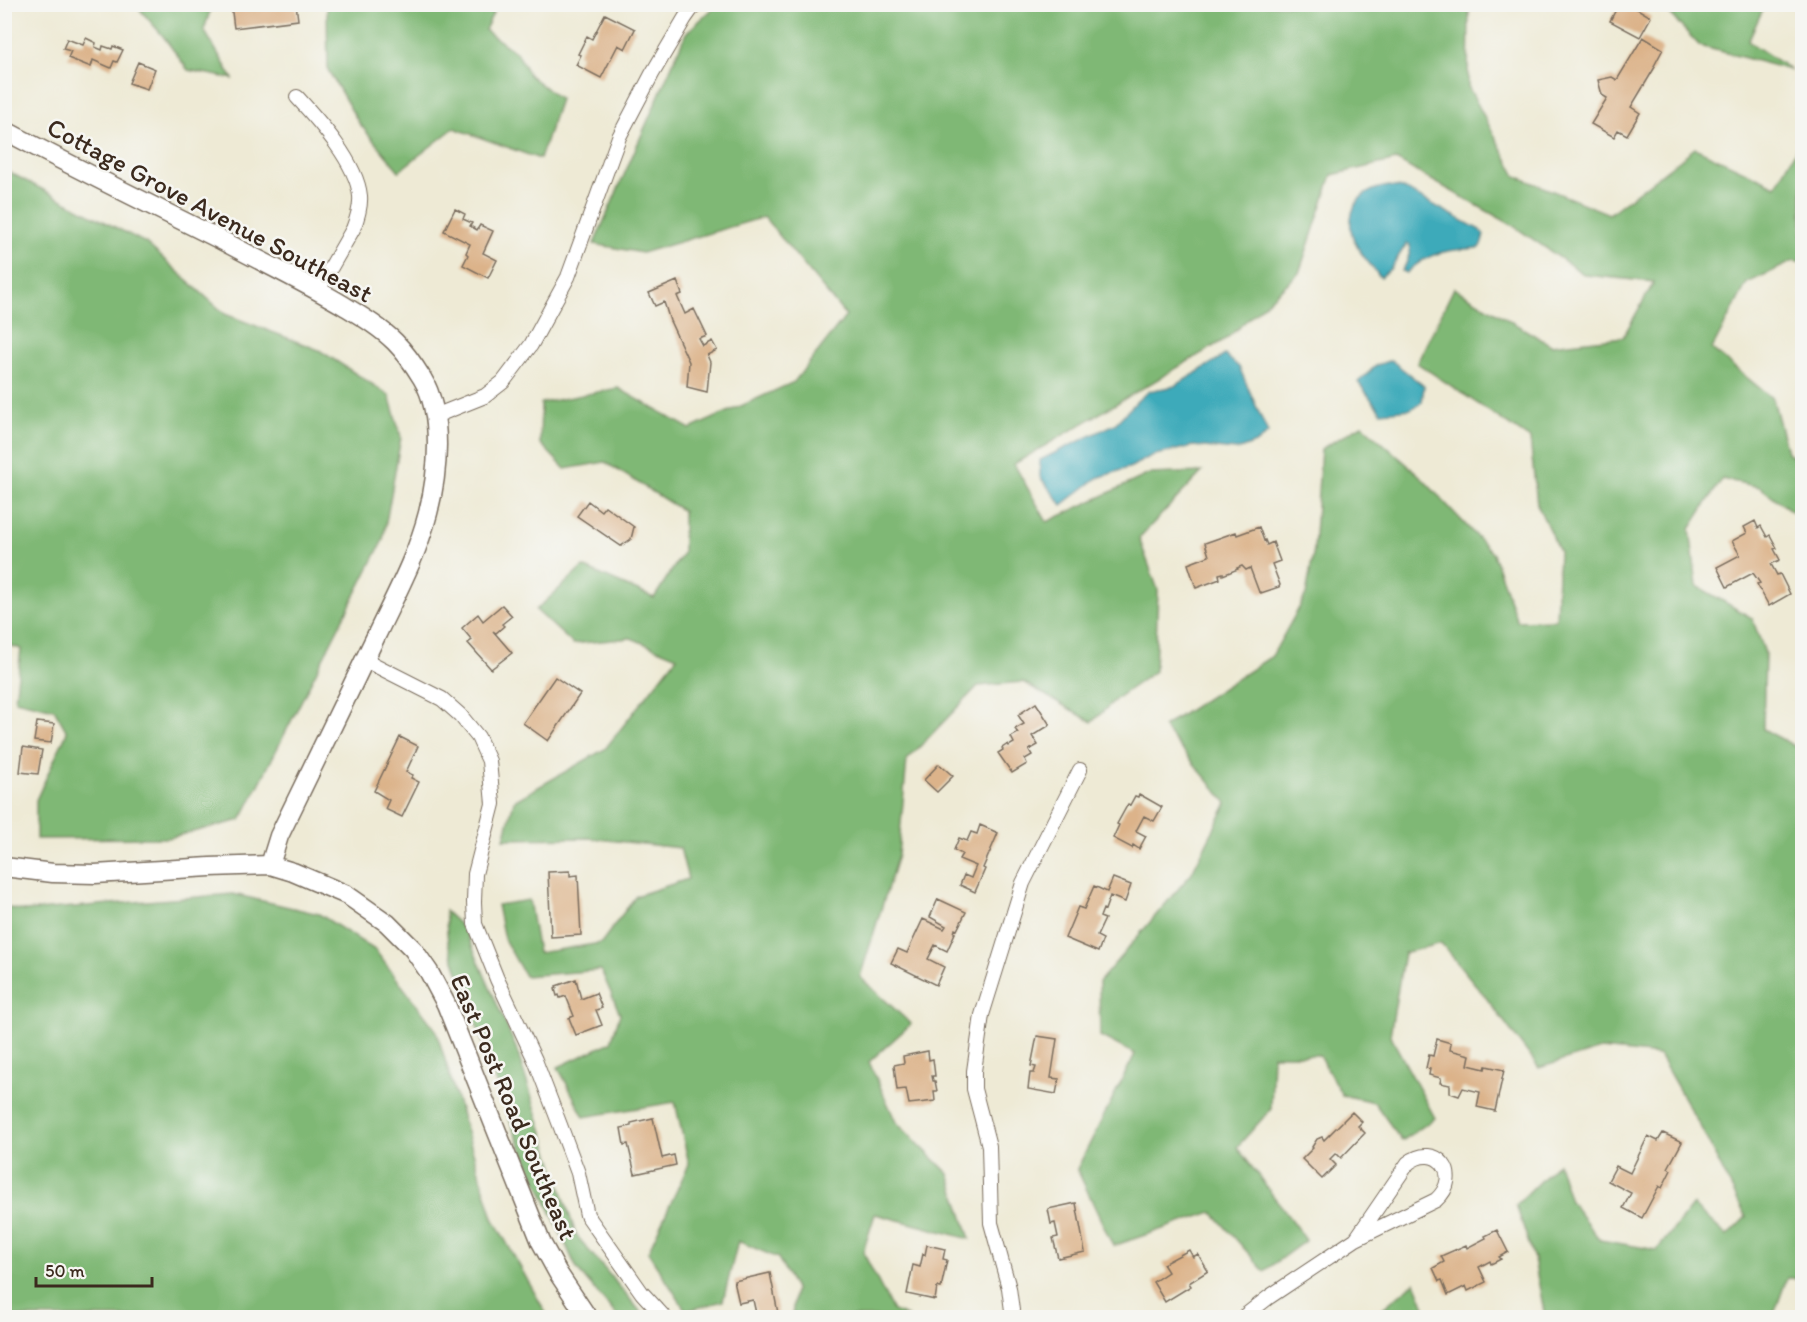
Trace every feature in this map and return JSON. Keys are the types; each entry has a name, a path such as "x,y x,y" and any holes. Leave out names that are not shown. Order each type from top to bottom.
{"main road":[{"name":"Cottage Grove Avenue Southeast","path":"4,130 318,290 369,321 395,342 423,380 431,399 435,416 435,475 428,513 414,556 279,836 270,865"},
{"name":"East Post Road Southeast","path":"4,867 53,873 95,874 270,865 330,887 368,909 398,934 429,972 446,1004 541,1242 558,1273 588,1317"}],"street":[{"path":"435,416 485,396 503,382 531,345 568,277 620,137 652,74 695,4"},
{"path":"297,97 325,128 348,164 360,196 357,219 353,228 318,290"},
{"path":"365,660 442,699 460,715 478,737 489,761 493,804 475,874 475,924 496,980 535,1060 578,1173 587,1215 642,1293 665,1317"},
{"path":"1013,1317 1009,1288 991,1223 989,1146 974,1089 974,1071 982,1015 1023,883 1080,770"},
{"path":"1242,1317 1356,1239 1436,1200 1444,1192 1448,1183 1448,1174 1443,1165 1436,1158 1427,1155 1417,1156 1408,1163 1356,1239"}],"green space":[{"path":"718,4 1474,5 1469,12 1468,86 1516,176 1609,214 1695,148 1776,186 1802,139 1802,263 1794,261 1747,283 1712,349 1773,399 1787,452 1802,466 1802,519 1760,487 1722,479 1690,529 1697,586 1752,618 1765,653 1763,729 1802,750 1802,1279 1787,1278 1773,1317 1545,1317 1534,1259 1516,1205 1558,1163 1570,1201 1600,1240 1657,1250 1693,1205 1727,1236 1746,1217 1700,1126 1659,1055 1601,1049 1539,1068 1441,943 1404,953 1390,1035 1435,1118 1402,1141 1374,1102 1342,1095 1319,1055 1273,1055 1271,1109 1237,1147 1306,1240 1264,1271 1212,1212 1113,1246 1077,1169 1135,1054 1100,1036 1099,982 1191,874 1227,803 1163,727 1272,656 1306,595 1314,549 1321,449 1362,425 1419,475 1493,554 1517,621 1556,620 1559,551 1537,504 1530,439 1417,363 1454,288 1551,345 1623,337 1654,282 1585,275 1512,225 1396,160 1332,175 1299,273 1226,339 1014,464 1047,522 1149,474 1202,472 1139,538 1158,590 1155,671 1117,698 1092,722 1023,682 978,686 907,760 898,855 860,977 911,1024 869,1062 896,1122 949,1174 970,1239 875,1214 863,1252 893,1311 910,1317 792,1317 795,1289 778,1258 738,1241 723,1301 686,1311 648,1252 689,1164 675,1102 584,1117 558,1067 611,1042 620,1014 601,970 525,976 504,939 497,905 529,900 538,953 601,943 636,896 688,879 680,848 589,838 504,839 514,801 605,749 677,657 631,638 573,644 536,610 583,567 654,598 683,553 683,511 605,462 565,469 540,443 541,403 618,388 690,429 794,382 846,316 764,217 642,253 594,244 686,33"},
{"path":"136,5 212,5 204,30 233,79 188,70"},
{"path":"327,5 497,5 485,30 518,54 529,75 560,99 540,159 454,128 399,171 359,123 328,70"},
{"path":"1661,5 1765,5 1748,41 1791,70 1700,46"},
{"path":"5,170 146,243 225,314 319,350 389,395 401,437 383,540 241,820 168,838 36,839 36,800 67,732 54,709 15,700 21,649 5,644"},
{"path":"233,894 319,914 375,950 436,1030 493,1218 548,1317 5,1317 5,907 25,911"},
{"path":"445,911 465,930 516,1048 576,1235 645,1317 618,1317 577,1269 513,1129 448,943"},
{"path":"1415,1282 1429,1317 1372,1317"}],"water":[{"path":"1389,186 1403,188 1480,230 1484,235 1479,248 1431,256 1406,273 1402,271 1409,255 1410,245 1407,243 1391,268 1381,277 1379,276 1357,247 1352,235 1351,220 1355,206 1364,195"},
{"path":"1225,355 1239,367 1268,433 1258,442 1237,450 1193,446 1151,456 1131,467 1097,478 1062,505 1040,477 1040,460 1115,424 1149,391 1175,386"},
{"path":"1391,360 1424,386 1422,402 1411,409 1381,412 1358,382 1377,365"}],"building":[{"path":"231,4 296,4 298,20 234,28"},
{"path":"1619,4 1629,4 1651,17 1640,37 1610,21"},
{"path":"605,14 635,29 625,49 618,45 601,78 576,65 581,55 578,54 587,36 592,39"},
{"path":"1643,37 1663,49 1631,107 1640,113 1627,135 1618,130 1614,137 1591,124 1607,98 1602,95 1598,80 1612,77 1617,80"},
{"path":"86,38 96,43 95,47 102,50 103,46 112,49 113,46 123,50 117,62 114,61 111,68 93,60 91,67 68,58 71,51 63,49 67,39 83,45"},
{"path":"138,62 155,69 147,89 129,83"},
{"path":"455,209 465,214 463,219 472,223 470,226 477,230 480,225 493,231 483,253 497,260 488,278 463,265 470,244 444,231"},
{"path":"677,281 682,294 677,296 685,314 694,309 707,336 699,339 703,346 712,341 717,350 707,355 710,362 707,392 687,387 689,362 664,302 655,306 649,293"},
{"path":"588,501 601,511 605,506 634,527 631,539 621,546 577,516"},
{"path":"1755,521 1767,537 1770,535 1777,548 1774,549 1780,560 1771,564 1777,575 1780,574 1790,594 1769,606 1757,584 1760,583 1753,573 1727,587 1717,567 1740,555 1732,541 1747,533 1744,527"},
{"path":"1259,527 1267,545 1273,542 1280,561 1272,564 1279,587 1259,592 1250,568 1246,570 1242,566 1223,575 1223,573 1219,574 1220,579 1196,588 1188,564 1209,556 1205,543"},
{"path":"502,605 512,616 496,633 493,631 512,653 491,669 468,643 472,640 462,628 478,614 483,621"},
{"path":"555,677 580,694 548,741 523,723"},
{"path":"1036,703 1050,725 1032,736 1038,745 1029,750 1032,755 1025,759 1027,764 1012,773 998,753 1008,744 1009,746 1014,743 1011,737 1018,733 1015,729 1024,724 1018,715"},
{"path":"37,722 54,724 51,743 34,741"},
{"path":"4,735 6,735 10,770 4,771"},
{"path":"400,737 418,746 406,772 413,775 411,778 419,782 402,817 385,809 389,800 374,791"},
{"path":"23,747 42,750 38,774 20,772"},
{"path":"939,764 953,776 937,792 924,780"},
{"path":"1139,794 1162,807 1154,821 1144,816 1136,831 1146,836 1139,849 1133,845 1132,848 1113,838 1119,825 1117,824 1128,804 1130,805 1135,796 1138,797"},
{"path":"980,825 998,833 975,892 960,885 964,875 971,878 976,866 959,859 962,854 954,850 959,838 967,841 971,832 977,834"},
{"path":"570,871 570,876 578,875 581,935 551,937 548,872"},
{"path":"1113,878 1131,885 1125,902 1110,896 1105,910 1103,909 1100,917 1105,919 1097,936 1103,939 1098,952 1065,938 1078,907 1084,909 1094,886 1107,892"},
{"path":"938,899 966,912 957,930 955,929 947,951 935,945 928,959 944,967 936,985 891,963 898,949 907,953 923,919 944,929 946,926 930,917"},
{"path":"576,979 581,999 596,993 602,1008 596,1010 602,1025 576,1035 569,1018 574,1016 566,996 560,998 555,989 556,986"},
{"path":"1037,1036 1057,1039 1051,1078 1059,1079 1056,1094 1028,1089 1030,1073 1034,1073 1036,1067 1031,1066"},
{"path":"1437,1039 1451,1043 1450,1050 1470,1055 1468,1065 1504,1070 1495,1111 1477,1107 1480,1092 1463,1088 1459,1096 1450,1093 1450,1085 1440,1083 1441,1078 1429,1075 1430,1069 1426,1068 1429,1055 1433,1056"},
{"path":"928,1051 929,1060 933,1059 935,1076 932,1076 937,1091 934,1091 935,1101 909,1104 906,1089 897,1090 894,1065 904,1063 903,1056"},
{"path":"1352,1112 1362,1122 1358,1126 1365,1133 1341,1158 1336,1153 1330,1159 1336,1165 1322,1179 1302,1159 1313,1148 1317,1139 1322,1137 1324,1140"},
{"path":"653,1118 662,1158 674,1155 676,1165 635,1174 628,1144 624,1145 621,1128"},
{"path":"1663,1133 1682,1142 1668,1168 1671,1170 1662,1188 1659,1186 1642,1218 1623,1208 1631,1193 1608,1181 1616,1166 1630,1173 1648,1136 1658,1141"},
{"path":"1076,1203 1085,1252 1058,1258 1053,1238 1058,1237 1055,1223 1051,1224 1048,1209"},
{"path":"1497,1230 1508,1252 1499,1257 1501,1259 1491,1264 1490,1261 1479,1267 1486,1282 1468,1291 1466,1286 1448,1295 1442,1280 1439,1281 1433,1268 1444,1262 1441,1256 1466,1245 1467,1248"},
{"path":"927,1245 945,1249 943,1259 947,1260 941,1288 937,1287 935,1300 907,1294 913,1265 920,1267"},
{"path":"1189,1250 1193,1257 1198,1254 1208,1271 1189,1283 1191,1286 1165,1302 1153,1282 1168,1272 1163,1264"},
{"path":"770,1273 779,1318 757,1318 753,1300 739,1303 734,1281"}]}
